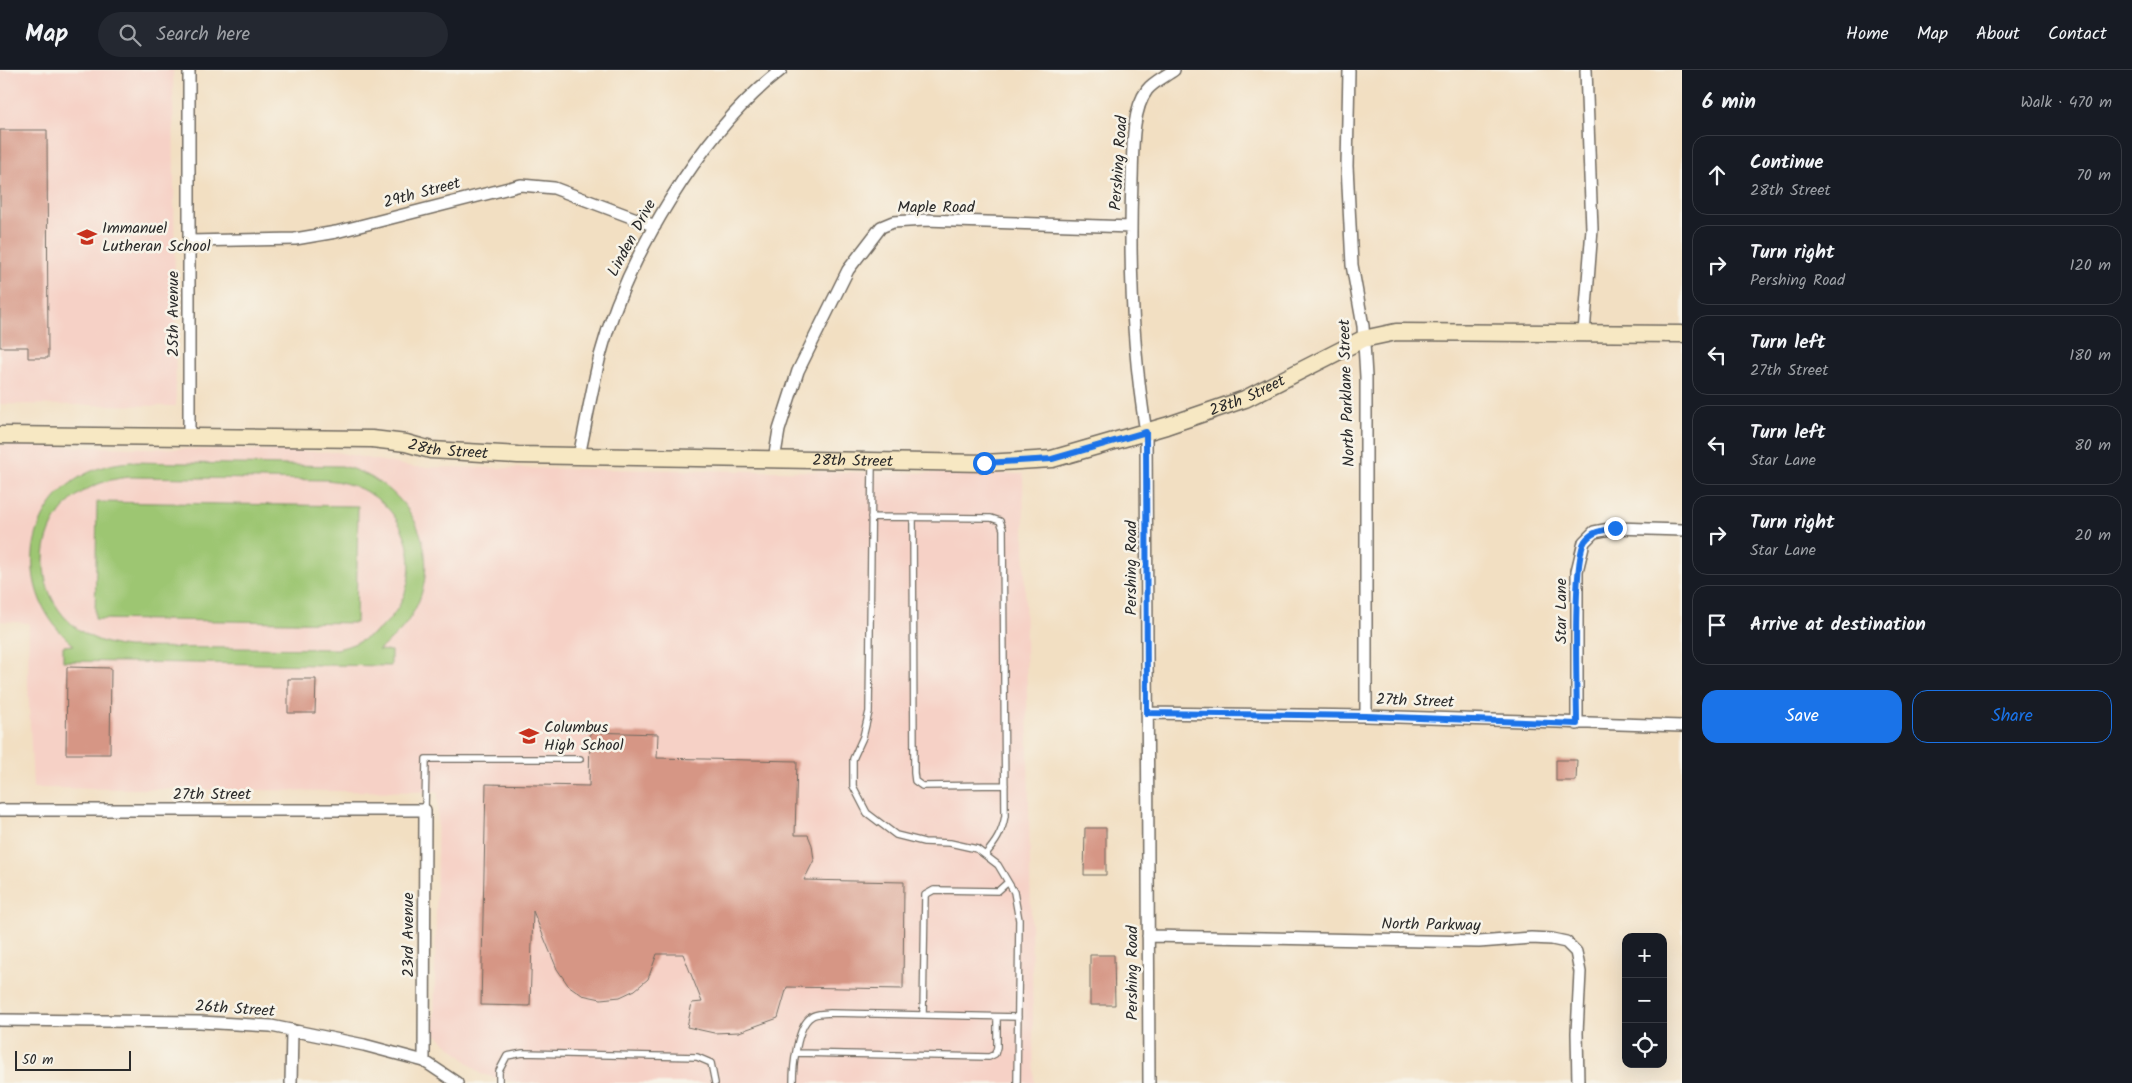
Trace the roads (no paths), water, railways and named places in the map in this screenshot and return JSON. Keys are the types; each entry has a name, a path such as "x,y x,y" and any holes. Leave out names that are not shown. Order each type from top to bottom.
{"street":[{"name":"25th Avenue","path":"189,438 190,70"},
{"name":"Linden Drive","path":"579,456 600,355 624,287 668,204 711,141 765,82 781,70"},
{"name":"Pershing Road","path":"1149,1083 1146,432 1134,346 1131,227 1134,142 1138,110 1147,90 1174,70"},
{"name":"North Parklane Street","path":"1349,70 1347,166 1352,265 1363,339 1366,377 1366,716"},
{"path":"1584,333 1592,229 1586,70"},
{"name":"29th Street","path":"190,241 295,239 336,232 521,185 554,188 656,226"},
{"name":"Maple Road","path":"774,460 779,430 798,371 848,270 881,228 893,222 925,220 1131,227"},
{"name":"28th Street","path":"0,434 372,439 406,443 431,450 579,456 984,463 1052,459 1146,432 1245,399 1363,339 1396,332 1682,334"},
{"name":"Star Lane","path":"1577,724 1577,571 1584,542 1594,532 1615,528 1682,530"},
{"name":"27th Street","path":"1147,713 1366,716 1682,726"},
{"name":"27th Street","path":"0,810 425,810"},
{"name":"23rd Avenue","path":"424,1062 425,810"},
{"name":"North Parkway","path":"1148,936 1479,942 1531,938 1566,942 1576,952 1580,972 1577,1033 1578,1083"},
{"name":"26th Street","path":"0,1020 200,1022 271,1026 364,1045 424,1062 458,1083"},
{"path":"291,1083 292,1030"}],"lane":[{"path":"872,461 869,712 863,737 853,759 852,786 868,813 896,835 924,842 950,843 977,849 998,865 1014,892 1019,920 1016,1083"},
{"path":"871,517 991,518 1000,521 1003,529 1005,816 1002,830 996,842 985,855"},
{"path":"913,517 915,781 922,786 1005,785"},
{"path":"425,810 426,759 580,759"},
{"path":"923,1015 925,895 934,890 998,891 1008,882"},
{"path":"793,1083 793,1067 804,1024 812,1015 830,1013 1018,1017"},
{"path":"796,1053 989,1056 995,1054 997,1047 997,1017"},
{"path":"499,1083 499,1071 507,1056 523,1053 697,1057 711,1063 714,1083"}],"place":[{"name":"Immanuel Lutheran School","path":"87,237"},
{"name":"Columbus High School","path":"529,736"}]}
